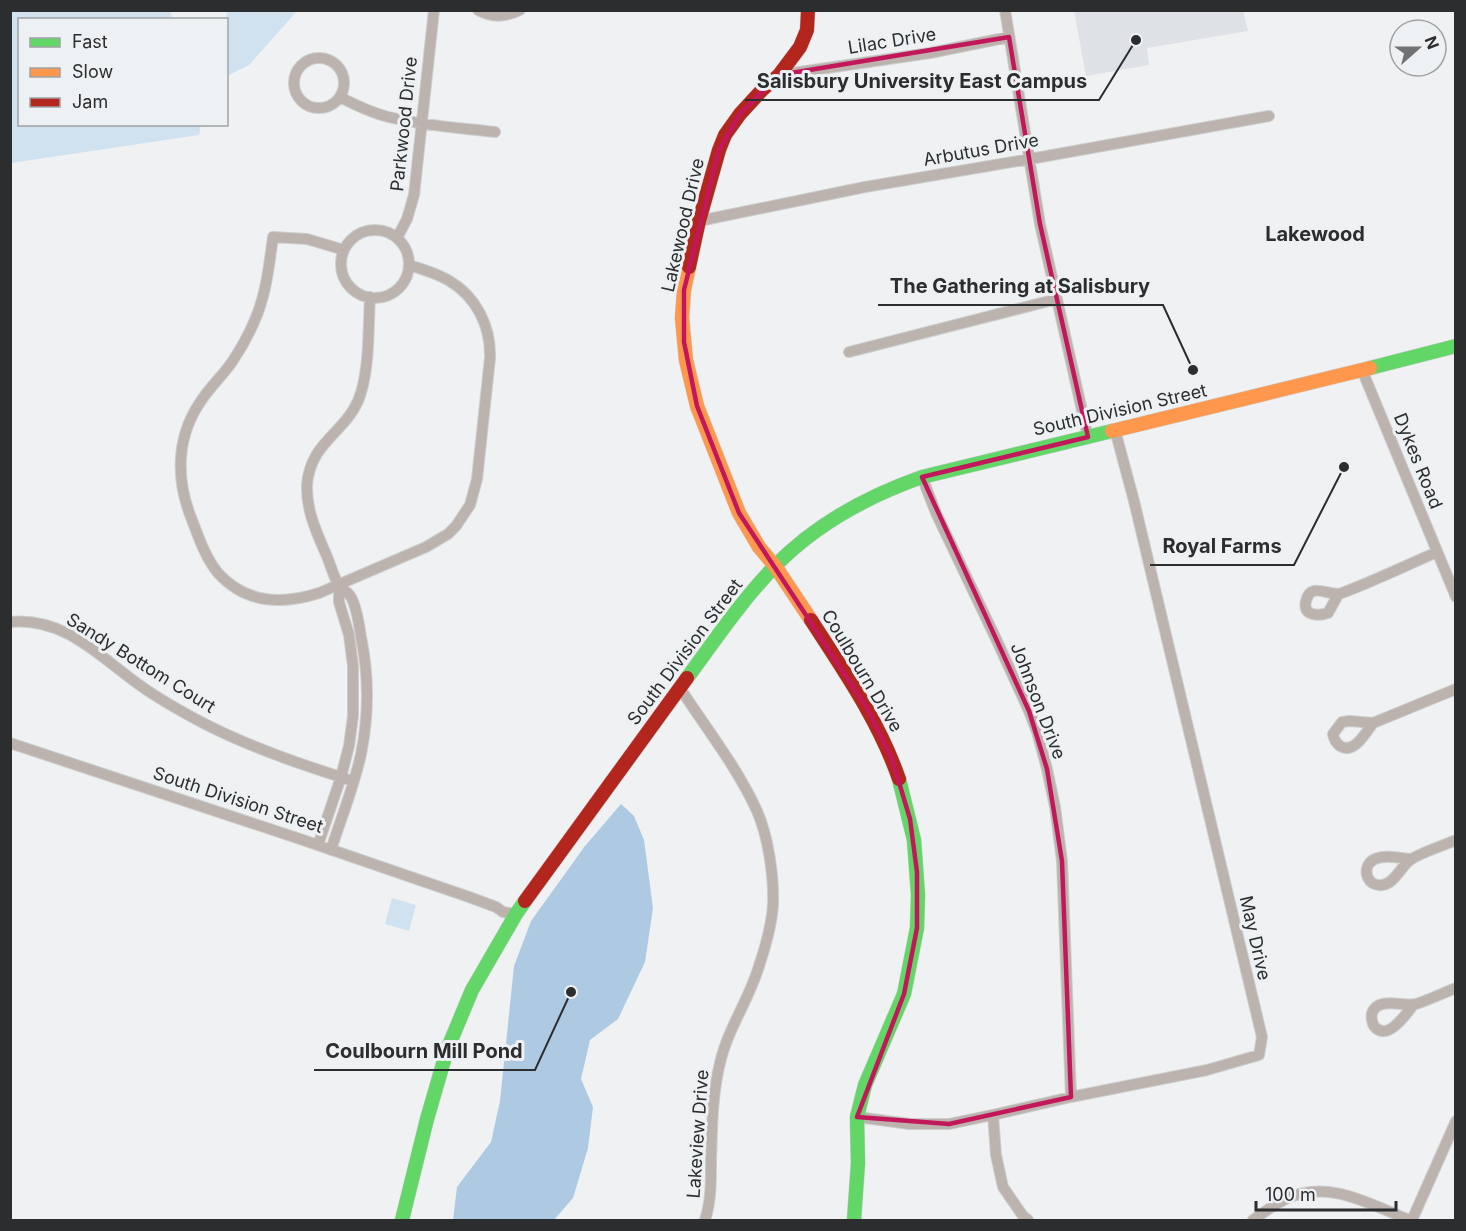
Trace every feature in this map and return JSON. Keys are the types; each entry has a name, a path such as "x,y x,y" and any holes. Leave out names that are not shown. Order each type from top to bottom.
{"street":[{"name":"Parkwood Drive","path":"397,238 411,209 414,195 434,10"},
{"path":"478,10 492,16 501,16 520,10"},
{"name":"Lakewood Drive","path":"775,566 759,547 739,513 697,406 686,360 682,318 684,290 699,221 725,135 740,114 779,75 800,47 804,38 808,10"},
{"path":"1005,10 1040,224 1089,437"},
{"name":"Lilac Drive","path":"779,75 930,52 1010,37"},
{"path":"314,58 331,60 338,65 345,81 340,97 328,107 311,107 304,103 298,97 294,82 300,67 306,61 314,58"},
{"path":"340,97 381,115 421,124 495,132"},
{"name":"Arbutus Drive","path":"699,221 865,187 1269,116"},
{"path":"368,230 388,232 397,238 404,245 409,265 407,276 401,286 382,297 360,294 352,288 345,279 342,269 344,250 351,240 368,230"},
{"path":"344,250 307,239 273,237 265,287 255,320 232,362 203,397 189,422 182,448 182,490 186,506 208,558 220,575 232,586 253,596 277,601 291,601 319,593 426,547 448,534 465,514 477,479 491,344 477,308 458,286 435,273 409,265"},
{"path":"331,850 362,748 366,720 367,674 356,611 351,597 339,584 313,525 309,511 308,485 313,462 320,449 352,411 361,392 366,372 370,297"},
{"path":"849,352 1057,298"},
{"name":"South Division Street","path":"10,743 318,845 469,897 503,912 516,914 734,615 775,566 803,541 842,514 897,486 922,477 1455,346"},
{"name":"Dykes Road","path":"1362,370 1455,597"},
{"name":"May Drive","path":"857,1117 910,1124 949,1124 1207,1070 1259,1055 1262,1037 1137,513 1115,430"},
{"name":"Johnson Drive","path":"922,477 936,513 1029,711 1047,769 1056,807 1062,861 1071,1097"},
{"path":"1338,595 1437,552"},
{"name":"Coulbourn Drive","path":"775,566 856,690 879,730 898,777 914,840 918,895 917,928 904,994 865,1085 857,1117 858,1163 854,1221"},
{"path":"318,845 341,777 352,731 354,686 352,652 339,602 339,584"},
{"name":"Sandy Bottom Court","path":"10,622 37,623 63,630 85,643 142,687 207,725 256,748 353,781"},
{"name":"Lakeview Drive","path":"680,688 726,757 758,812 771,865 773,896 768,933 758,970 728,1037 720,1062 714,1096 710,1198 705,1221"},
{"path":"1373,723 1455,689"},
{"path":"1410,860 1455,840"},
{"path":"402,1221 427,1119 451,1040 472,990 516,914"},
{"path":"1414,1005 1455,988"},
{"path":"993,1115 996,1155 1003,1188 1023,1219"},
{"path":"1253,1221 1284,1199 1303,1193 1323,1191 1341,1193 1411,1221 1455,1121"}],"highlighted area":[{"path":"1009,37 1040,224 1088,437 922,477 1029,711 1047,769 1062,861 1071,1097 949,1124 857,1117 904,994 917,928 917,872 910,819 892,759 867,708 739,513 697,406 684,342 684,290 719,150 740,114 779,75"}],"shaded area":[{"path":"11,10 170,11 172,18 18,18 18,126 201,126 199,135 11,163"},
{"path":"228,10 297,11 249,65 228,76 228,18 225,18"},
{"path":"1074,11 1243,11 1248,31 1147,48 1149,65 1086,76"},
{"path":"392,898 416,905 409,931 385,924"}],"water":[{"path":"621,804 634,816 644,840 653,908 645,962 618,1019 590,1040 581,1079 593,1107 588,1148 573,1198 554,1220 453,1220 457,1187 491,1142 500,1101 514,966 531,921 585,846"}],"traffic: fast":[{"path":"1370,368 1456,346"},
{"path":"687,678 740,606 775,566 807,537 843,513 882,493 922,477 1112,431"},
{"path":"854,1220 858,1163 857,1117 865,1085 904,994 917,928 918,895 914,840 899,779"},
{"path":"402,1220 447,1050 472,990 525,901"}],"traffic: slow":[{"path":"689,267 684,290 682,318 686,360 697,406 739,513 759,547 775,566 811,620"},
{"path":"1112,431 1370,368"}],"traffic: jam":[{"path":"689,267 699,221 725,135 740,114 779,75 800,47 807,30 808,10"},
{"path":"811,620 871,717 899,779"},
{"path":"525,901 687,678"}],"place":[{"name":"Salisbury University East Campus","path":"1136,40"},
{"name":"The Gathering at Salisbury","path":"1193,370"},
{"name":"Royal Farms","path":"1344,467"},
{"name":"Coulbourn Mill Pond","path":"571,992"}],"district":[{"name":"Lakewood","path":"1315,234"}]}
